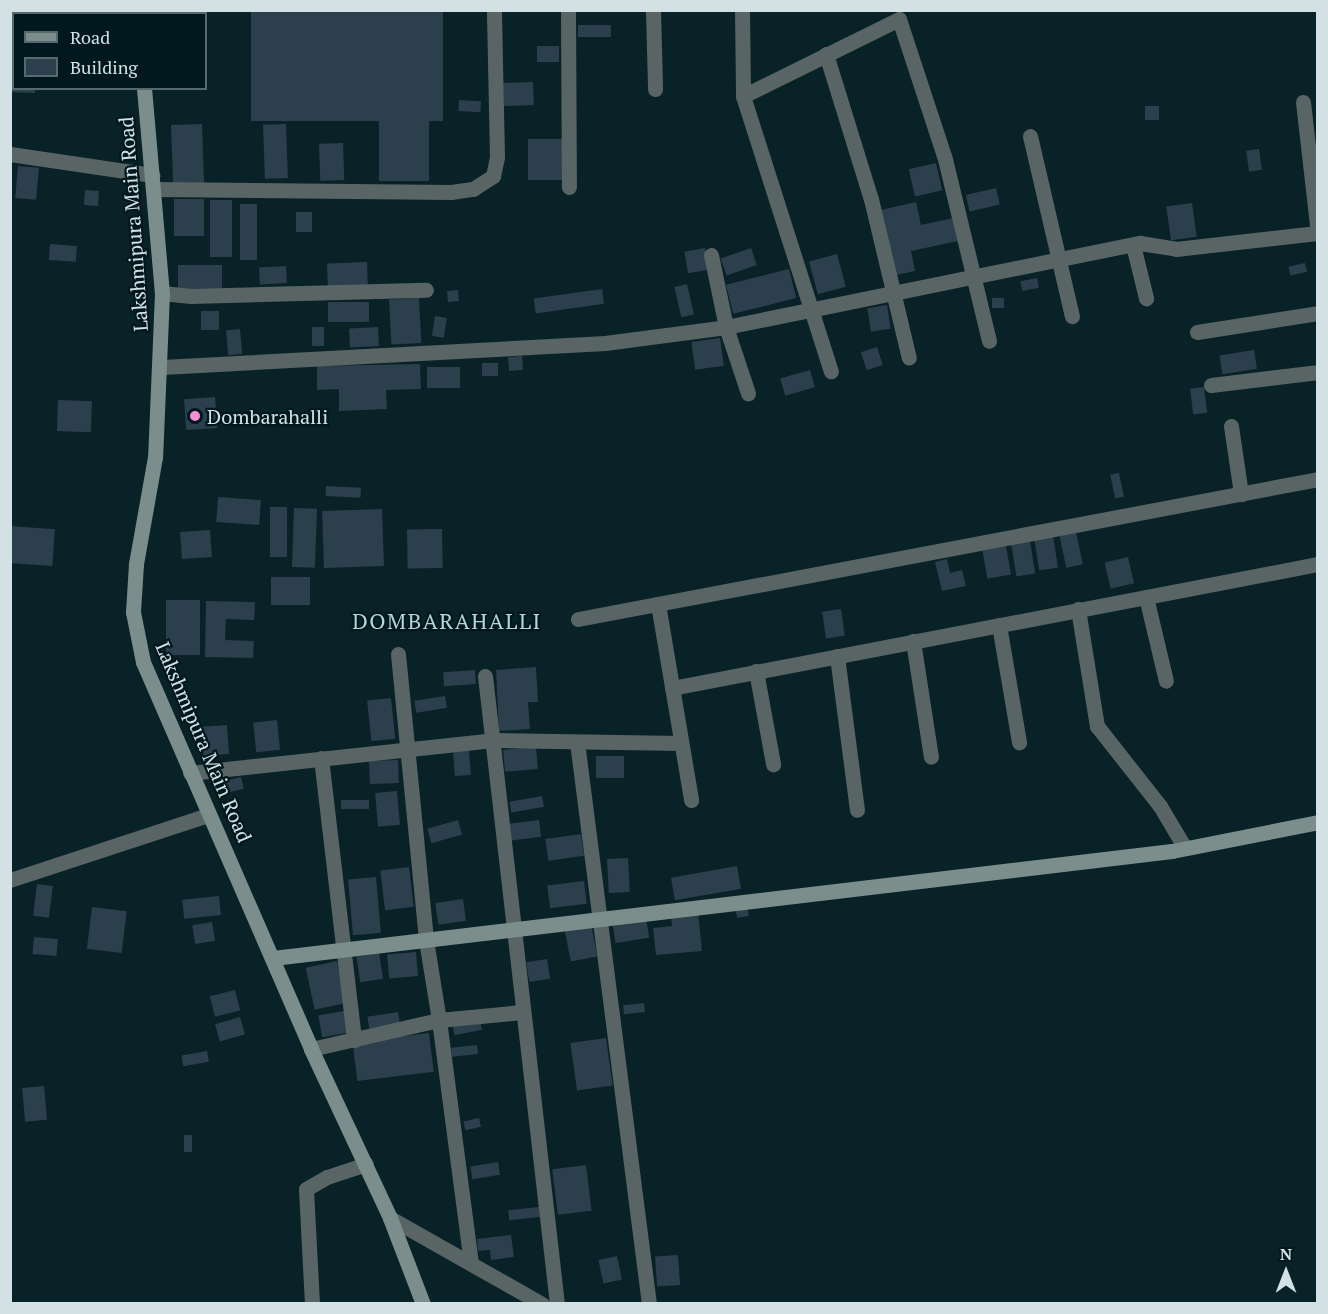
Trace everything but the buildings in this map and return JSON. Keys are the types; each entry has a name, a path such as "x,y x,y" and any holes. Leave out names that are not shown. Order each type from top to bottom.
{"main road":[{"name":"Lakshmipura Main Road","path":"144,90 162,293 162,367 155,457 135,564 133,612 143,662 311,1049 390,1218 423,1304"},
{"path":"273,958 1185,848 1317,822"}],"street":[{"path":"10,154 153,182 451,192 473,189 494,176 498,158 494,10"},
{"path":"568,10 569,187"},
{"path":"653,10 655,89"},
{"path":"742,10 743,96 831,371"},
{"path":"743,96 899,19 945,159 976,277 989,340"},
{"path":"826,54 872,200 909,358"},
{"path":"162,367 605,343 726,327 1133,245 1157,244 1176,249 1317,233 1303,102"},
{"path":"1030,136 1072,316"},
{"path":"1133,245 1146,298"},
{"path":"711,255 726,327 748,393"},
{"path":"162,293 191,296 426,290"},
{"path":"1197,332 1317,313"},
{"path":"1211,386 1317,372"},
{"path":"1231,426 1241,494"},
{"path":"578,619 1317,479"},
{"path":"672,688 1317,564"},
{"path":"1146,597 1166,681"},
{"path":"658,604 691,800"},
{"path":"1078,609 1097,726 1160,806 1185,848"},
{"path":"999,625 1019,742"},
{"path":"913,641 931,757"},
{"path":"398,654 426,940 439,1020 471,1262"},
{"path":"837,656 857,810"},
{"path":"756,671 772,764"},
{"path":"485,676 495,740 522,1012 558,1304"},
{"path":"190,773 495,740 681,743"},
{"path":"577,742 649,1304"},
{"path":"321,758 354,1041"},
{"path":"10,880 208,815"},
{"path":"311,1049 439,1020 522,1012"},
{"path":"312,1304 306,1189 327,1177 366,1164"},
{"path":"390,1218 542,1304"}],"place":[{"name":"Dombarahalli","path":"195,416"}],"district":[{"name":"DOMBARAHALLI","path":"447,621"}]}
